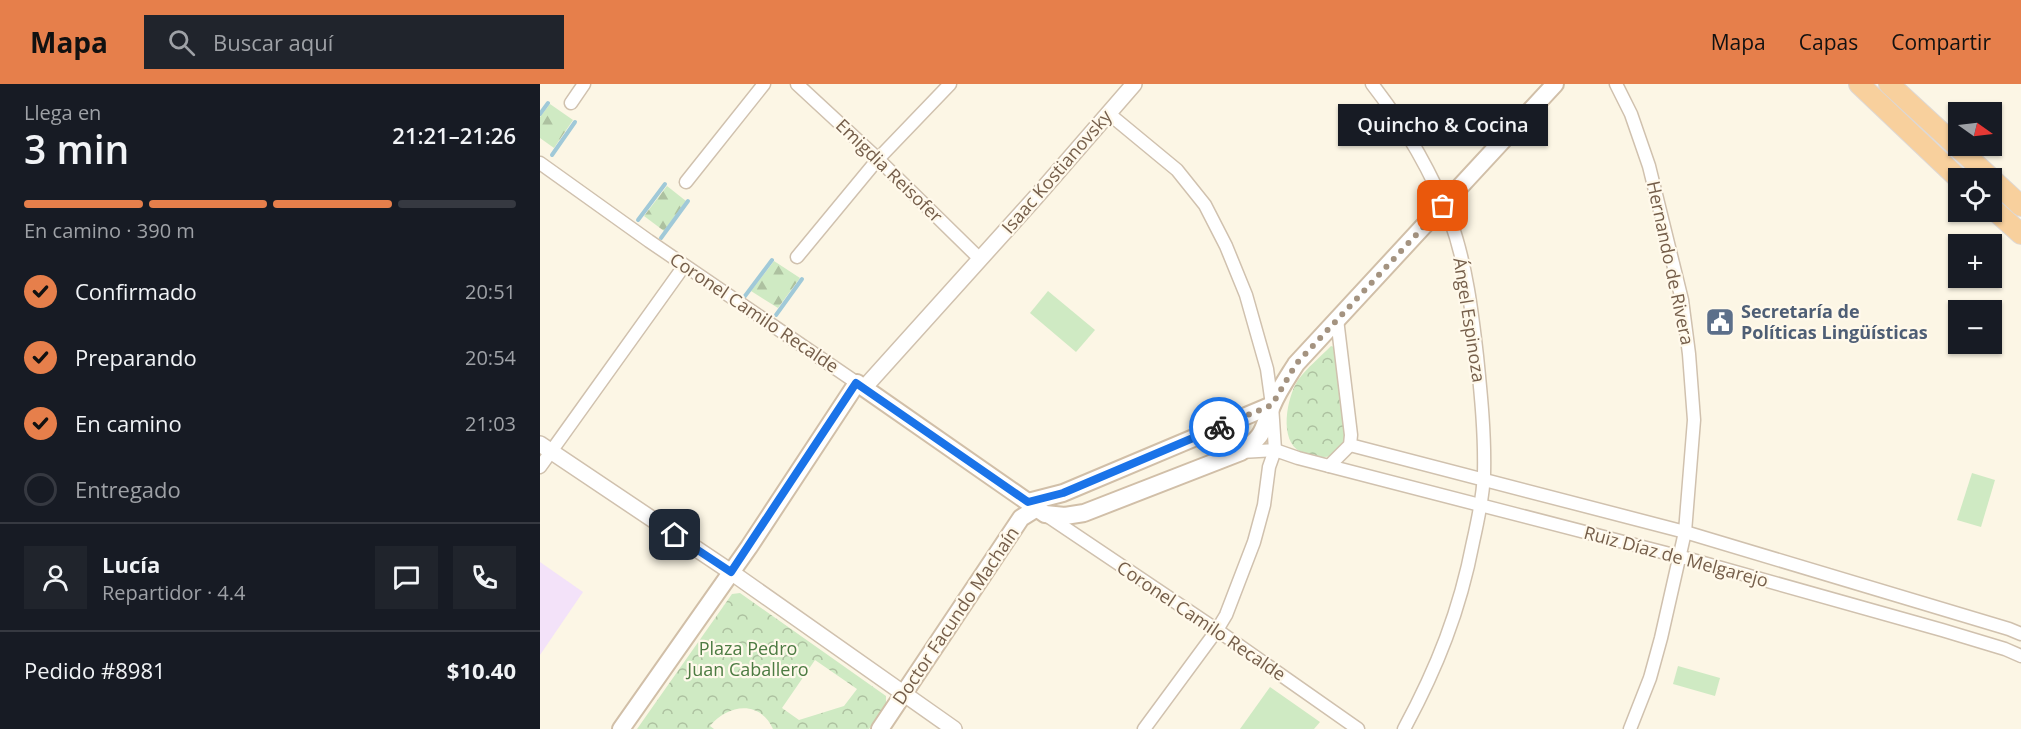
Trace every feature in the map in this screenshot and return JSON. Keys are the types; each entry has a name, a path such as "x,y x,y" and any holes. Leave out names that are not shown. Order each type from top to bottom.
{"highway":[{"path":"1859,84 1890,90 1979,168"},
{"path":"1890,90 1950,168"},
{"path":"2002,188 2021,206"},
{"path":"2002,217 2021,233"}],"main road":[{"path":"1036,508 1065,516 1084,513 1241,452 1258,440 1272,405 1296,364 1555,84"},
{"path":"621,729 860,386"},
{"name":"Coronel Camilo Recalde","path":"860,386 1036,508"},
{"name":"Doctor Facundo Machaín","path":"880,729 1021,518 1063,493 1272,405"}],"street":[{"path":"571,103 584,84"},
{"path":"686,182 764,84"},
{"name":"Emigdia Reisofer","path":"797,84 980,259"},
{"path":"797,257 878,159 950,84"},
{"name":"Isaac Kostianovsky","path":"860,386 980,259 1134,84"},
{"name":"Ángel Espinoza","path":"1372,84 1425,166 1451,223 1469,300 1480,390 1483,480 1467,574 1456,615 1425,690 1404,729"},
{"name":"Hernando de Rivera","path":"1616,84 1631,114 1649,166 1682,300 1694,420 1685,532 1650,678 1630,729"},
{"path":"1108,113 1177,170 1205,205 1226,246 1246,295 1267,369 1275,450 1269,467 1264,505 1254,542 1230,606 1217,630 1144,729"},
{"name":"Coronel Camilo Recalde","path":"540,163 684,266 860,386"},
{"path":"540,466 545,447 684,266"},
{"path":"1329,466 1350,445 1351,435 1337,319"},
{"name":"Ruiz Díaz de Melgarejo","path":"1350,445 1685,532 2021,634"},
{"path":"545,447 731,572 954,729"},
{"name":"Ruiz Díaz de Melgarejo","path":"1241,452 1275,450 1679,557 1942,630 2021,656"},
{"name":"Coronel Camilo Recalde","path":"1036,508 1217,630 1358,729"},
{"path":"1942,630 1947,611"}],"shaded area":[{"path":"540,562 583,592 540,655"}],"green space":[{"path":"550,104 573,120 554,148 540,138 540,117"},
{"path":"667,186 686,201 664,231 644,216"},
{"path":"774,261 800,278 778,308 751,291"},
{"path":"1048,291 1095,330 1076,352 1030,313"},
{"path":"1331,346 1334,347 1345,437 1338,451 1331,456 1321,457 1303,453 1294,446 1289,438 1287,418 1288,407 1298,380"},
{"path":"1972,473 1995,480 1981,527 1957,520"},
{"name":"Plaza Pedro Juan Caballero","path":"740,593 886,696 886,704 869,729 773,729 760,713 743,708 726,713 717,719 710,726 714,729 637,729 732,594","holes":["815,660 857,689 844,706 799,720 782,708"]},
{"path":"1678,666 1720,678 1715,696 1673,684"},
{"path":"1270,687 1320,722 1314,729 1240,729"}],"waterway":[{"path":"540,114 548,103"},
{"path":"552,155 575,122"},
{"path":"638,220 665,184"},
{"path":"661,238 688,201"},
{"path":"745,296 772,260"},
{"path":"776,315 802,279"}],"way so far":[{"path":"1219,427 1272,405 1296,364 1443,206"}],"place":[{"name":"Quincho & Cocina","path":"1443,206"},
{"name":"Secretaría de Políticas Lingüísticas","path":"1720,322"}],"route":[{"path":"675,535 731,572 856,383 1028,502 1063,493 1219,427"}]}
